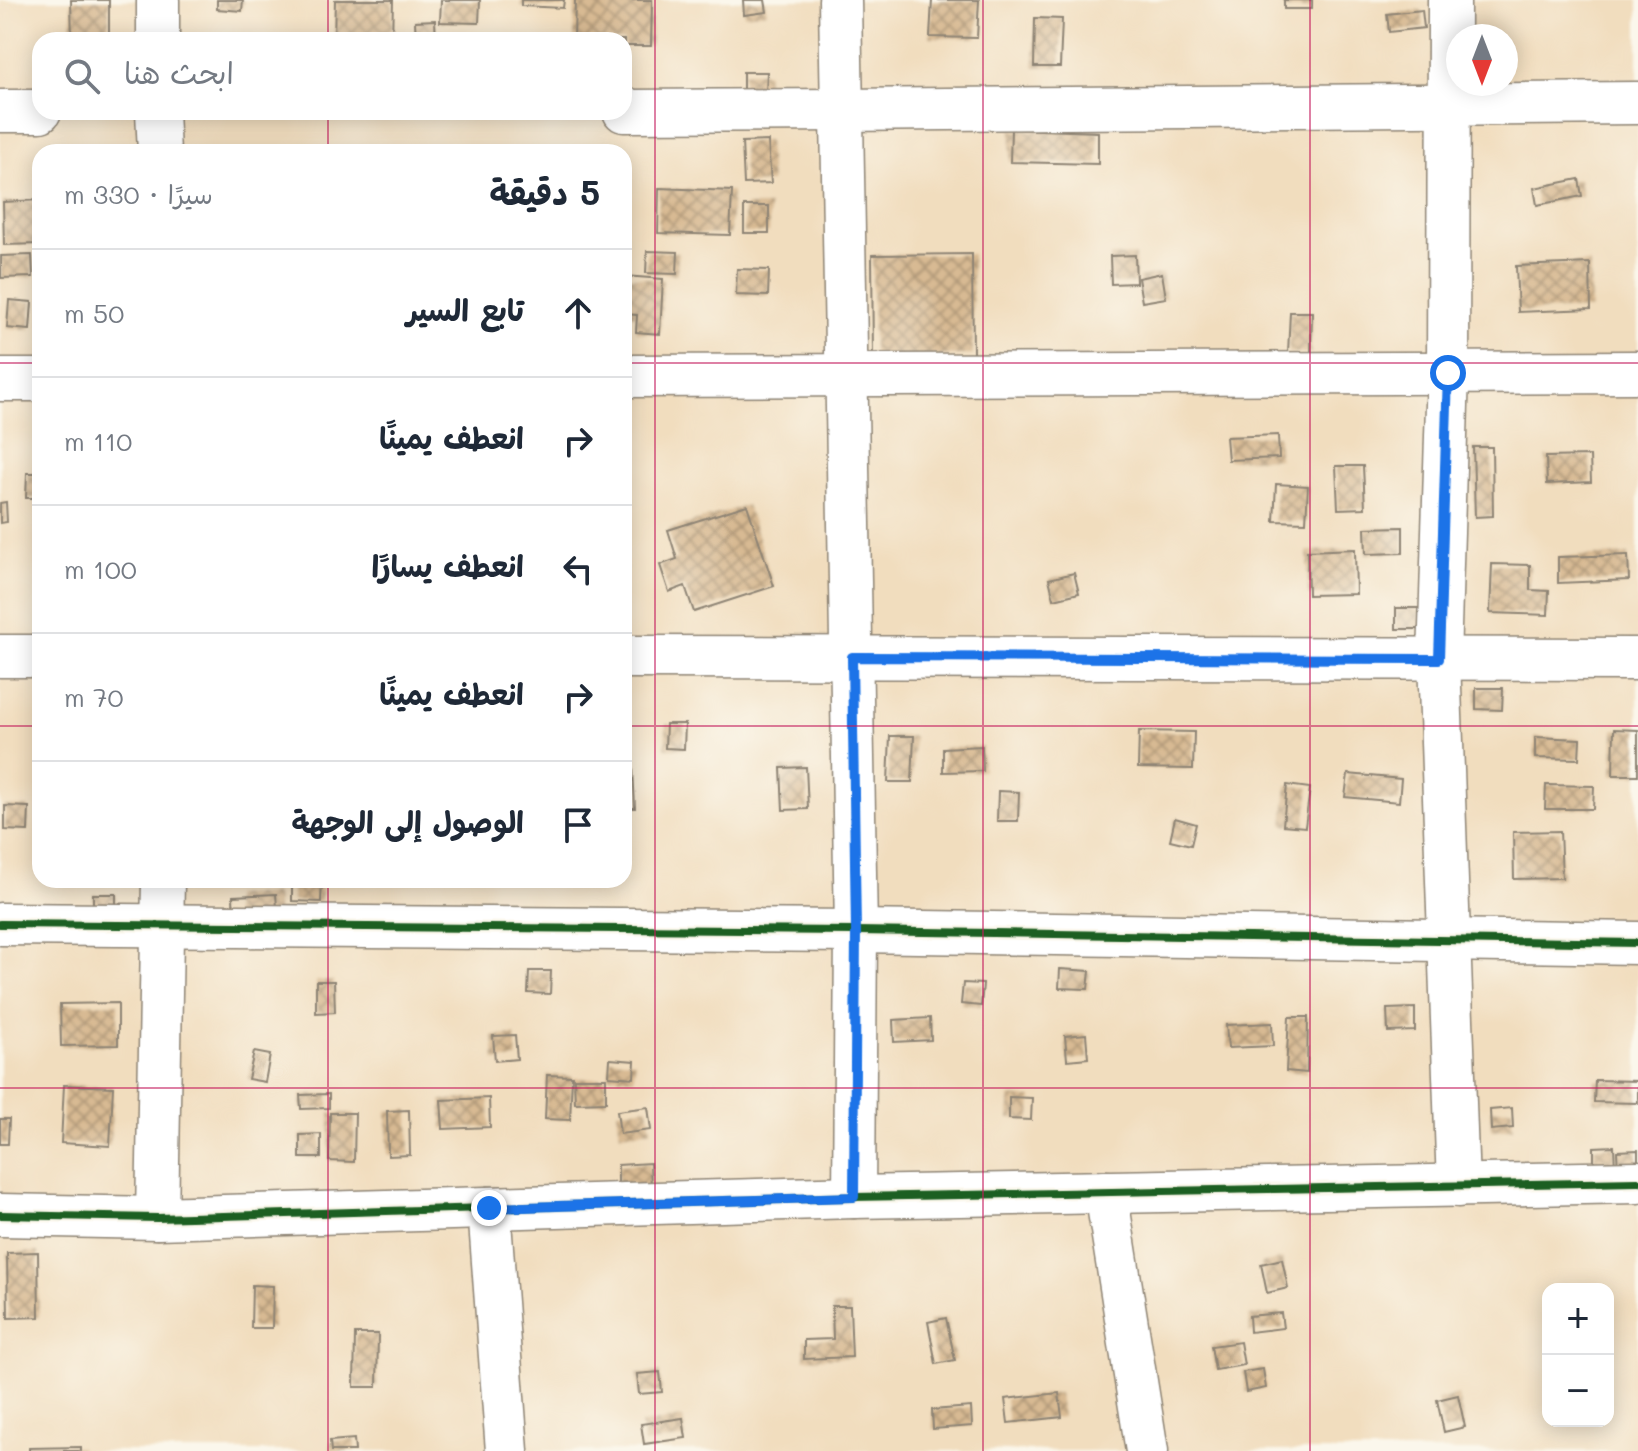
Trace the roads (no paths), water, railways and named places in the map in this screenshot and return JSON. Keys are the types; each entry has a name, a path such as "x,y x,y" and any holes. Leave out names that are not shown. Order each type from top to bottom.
{"street":[{"path":"158,0 158,32"},
{"path":"840,0 856,931 854,1197"},
{"path":"1449,0 1448,373 1439,659 1458,1186"},
{"path":"632,111 1638,103"},
{"path":"0,111 32,111"},
{"path":"157,120 159,144"},
{"path":"632,376 1638,372"},
{"path":"0,380 32,380"},
{"path":"0,656 32,656"},
{"path":"632,657 1638,659"},
{"path":"157,1218 163,888"},
{"path":"0,924 856,931 1638,943"},
{"path":"0,1215 157,1218 854,1197 1638,1182"},
{"path":"1106,1192 1147,1451"},
{"path":"489,1208 507,1451"}]}
